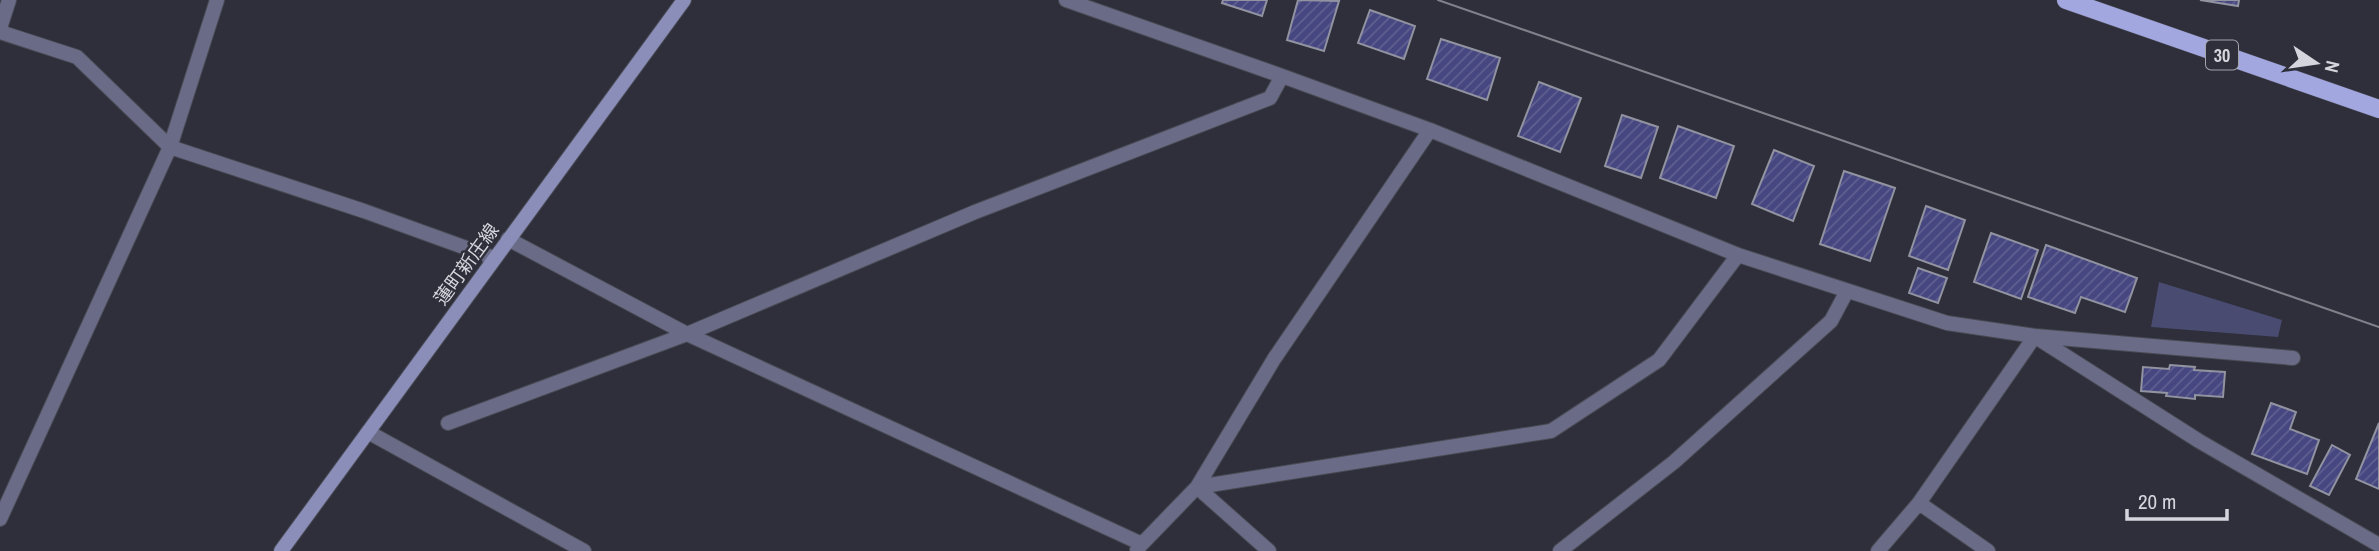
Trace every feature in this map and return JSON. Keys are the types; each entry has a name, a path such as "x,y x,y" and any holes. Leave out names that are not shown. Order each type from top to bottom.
{"main road":[{"name":"蓮町新庄線","path":"281,551 684,0"},
{"name":"30","path":"2066,0 2379,109"}],"street":[{"path":"9,0 0,30 77,57 170,147 364,211 494,258"},
{"path":"0,519 170,147 218,0"},
{"path":"1066,0 1430,130 1738,255 1947,323 2035,336 2293,358"},
{"path":"448,423 687,334 975,212 1270,98 1282,76"},
{"path":"508,239 687,334 1138,547 1198,487 1274,359 1430,130"},
{"path":"1198,487 1551,431 1659,360 1738,255"},
{"path":"1560,551 1674,462 1831,321 1847,292"},
{"path":"1878,551 1919,503 2035,336"},
{"path":"2035,336 2199,441 2379,545"},
{"path":"369,432 584,551"},
{"path":"1198,487 1269,551"},
{"path":"1919,503 1988,551"}],"shaded area":[{"path":"2159,282 2282,320 2278,337 2151,327"}],"building":[{"path":"1223,0 1267,0 1262,16 1222,3"},
{"path":"1298,0 1339,1 1324,51 1287,40"},
{"path":"2200,0 2239,0 2238,6"},
{"path":"1370,10 1415,26 1404,59 1358,43"},
{"path":"1441,39 1500,58 1487,100 1427,79"},
{"path":"1539,82 1581,98 1560,152 1518,136"},
{"path":"1622,115 1658,127 1641,178 1605,166"},
{"path":"1678,126 1734,146 1716,198 1660,178"},
{"path":"1774,150 1814,166 1793,221 1752,204"},
{"path":"1844,171 1895,188 1870,261 1820,244"},
{"path":"1926,206 1965,220 1948,270 1909,256"},
{"path":"1991,233 2038,250 2021,299 1974,282"},
{"path":"2046,245 2137,278 2125,312 2081,297 2075,313 2028,297"},
{"path":"1918,268 1947,278 1938,303 1909,293"},
{"path":"2170,365 2225,372 2223,397 2195,395 2195,399 2141,391 2143,367 2169,369"},
{"path":"2271,403 2296,412 2290,429 2319,440 2307,474 2252,454"},
{"path":"2379,423 2379,489 2356,479"},
{"path":"2332,445 2350,455 2329,495 2310,486"}],"tram line":[{"path":"1438,0 2379,327"}]}
